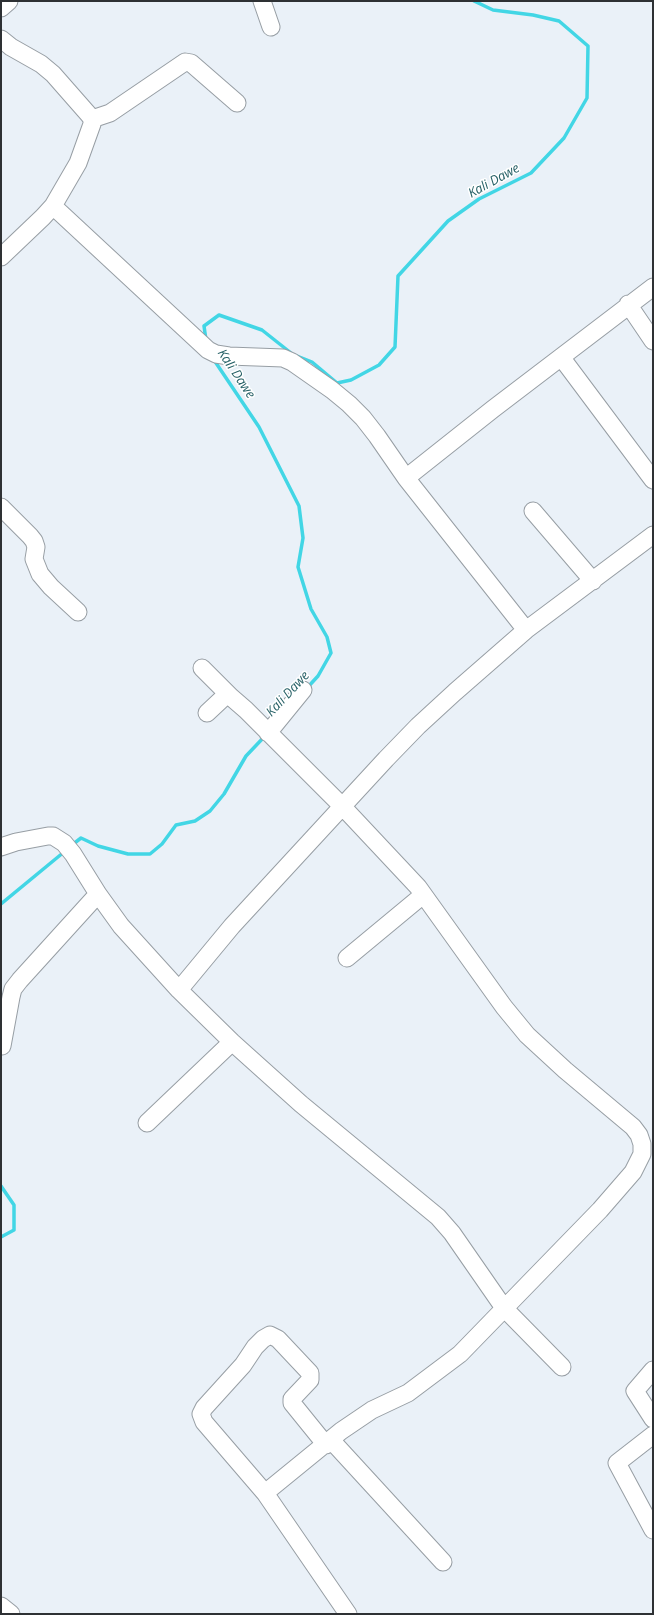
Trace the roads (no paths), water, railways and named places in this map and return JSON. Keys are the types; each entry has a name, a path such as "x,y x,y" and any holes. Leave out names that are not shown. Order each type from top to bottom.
{"street":[{"path":"1,8 9,1"},
{"path":"262,1 271,27"},
{"path":"1,39 11,47 41,64 53,74 92,120 91,129 78,163 53,206 1,257"},
{"path":"92,120 110,113 185,62 191,63 237,103"},
{"path":"53,206 200,344 216,354 229,356 282,358 292,362 332,390 363,418 406,478 526,630"},
{"path":"406,478 653,286"},
{"path":"628,304 653,341"},
{"path":"561,357 653,480"},
{"path":"1,508 24,530 36,547 34,560 40,574 51,587 78,612"},
{"path":"533,511 592,581"},
{"path":"179,990 232,926 418,726 526,630 653,535"},
{"path":"202,668 342,806 401,869 423,895 520,1027 541,1050 633,1127 639,1135 642,1144 642,1154 633,1172 600,1210 460,1354 408,1393 372,1410 265,1493"},
{"path":"268,733 303,690"},
{"path":"207,713 223,698 227,696 231,697"},
{"path":"1,847 16,842 53,836 68,848 121,926 179,990 232,1042 301,1104 438,1217 452,1233 504,1308 562,1368"},
{"path":"2,1046 13,989 98,894"},
{"path":"347,958 423,895"},
{"path":"147,1123 232,1042"},
{"path":"348,1614 265,1493 204,1422 201,1414 204,1408 243,1365 255,1347 267,1336 270,1335 278,1339 310,1373 310,1380 292,1399 292,1403 328,1443 443,1562"},
{"path":"653,1370 635,1391 653,1419"},
{"path":"653,1435 617,1463 653,1530"},
{"path":"1,1606 11,1614"}],"waterway":[{"name":"Kali Dawe","path":"297,356 312,362 337,383 351,380 379,365 395,347 398,276 448,221 479,199 531,173 564,138 587,98 588,46 559,21 533,15 493,10 474,1"},
{"name":"Kali Dawe","path":"206,340 204,326 219,315 262,330 291,353"},
{"name":"Kali Dawe","path":"214,360 259,427 299,506 303,538 298,567 311,609 327,637 331,653 318,676 307,688"},
{"name":"Kali Dawe","path":"72,845 81,838 98,846 128,854 150,854 162,844 176,825 195,821 210,811 224,794 246,756 265,736"},
{"name":"Kali Dawe","path":"1,904 64,852"},
{"name":"Kali Dawe","path":"1,1186 14,1205 14,1230 1,1237"}]}
